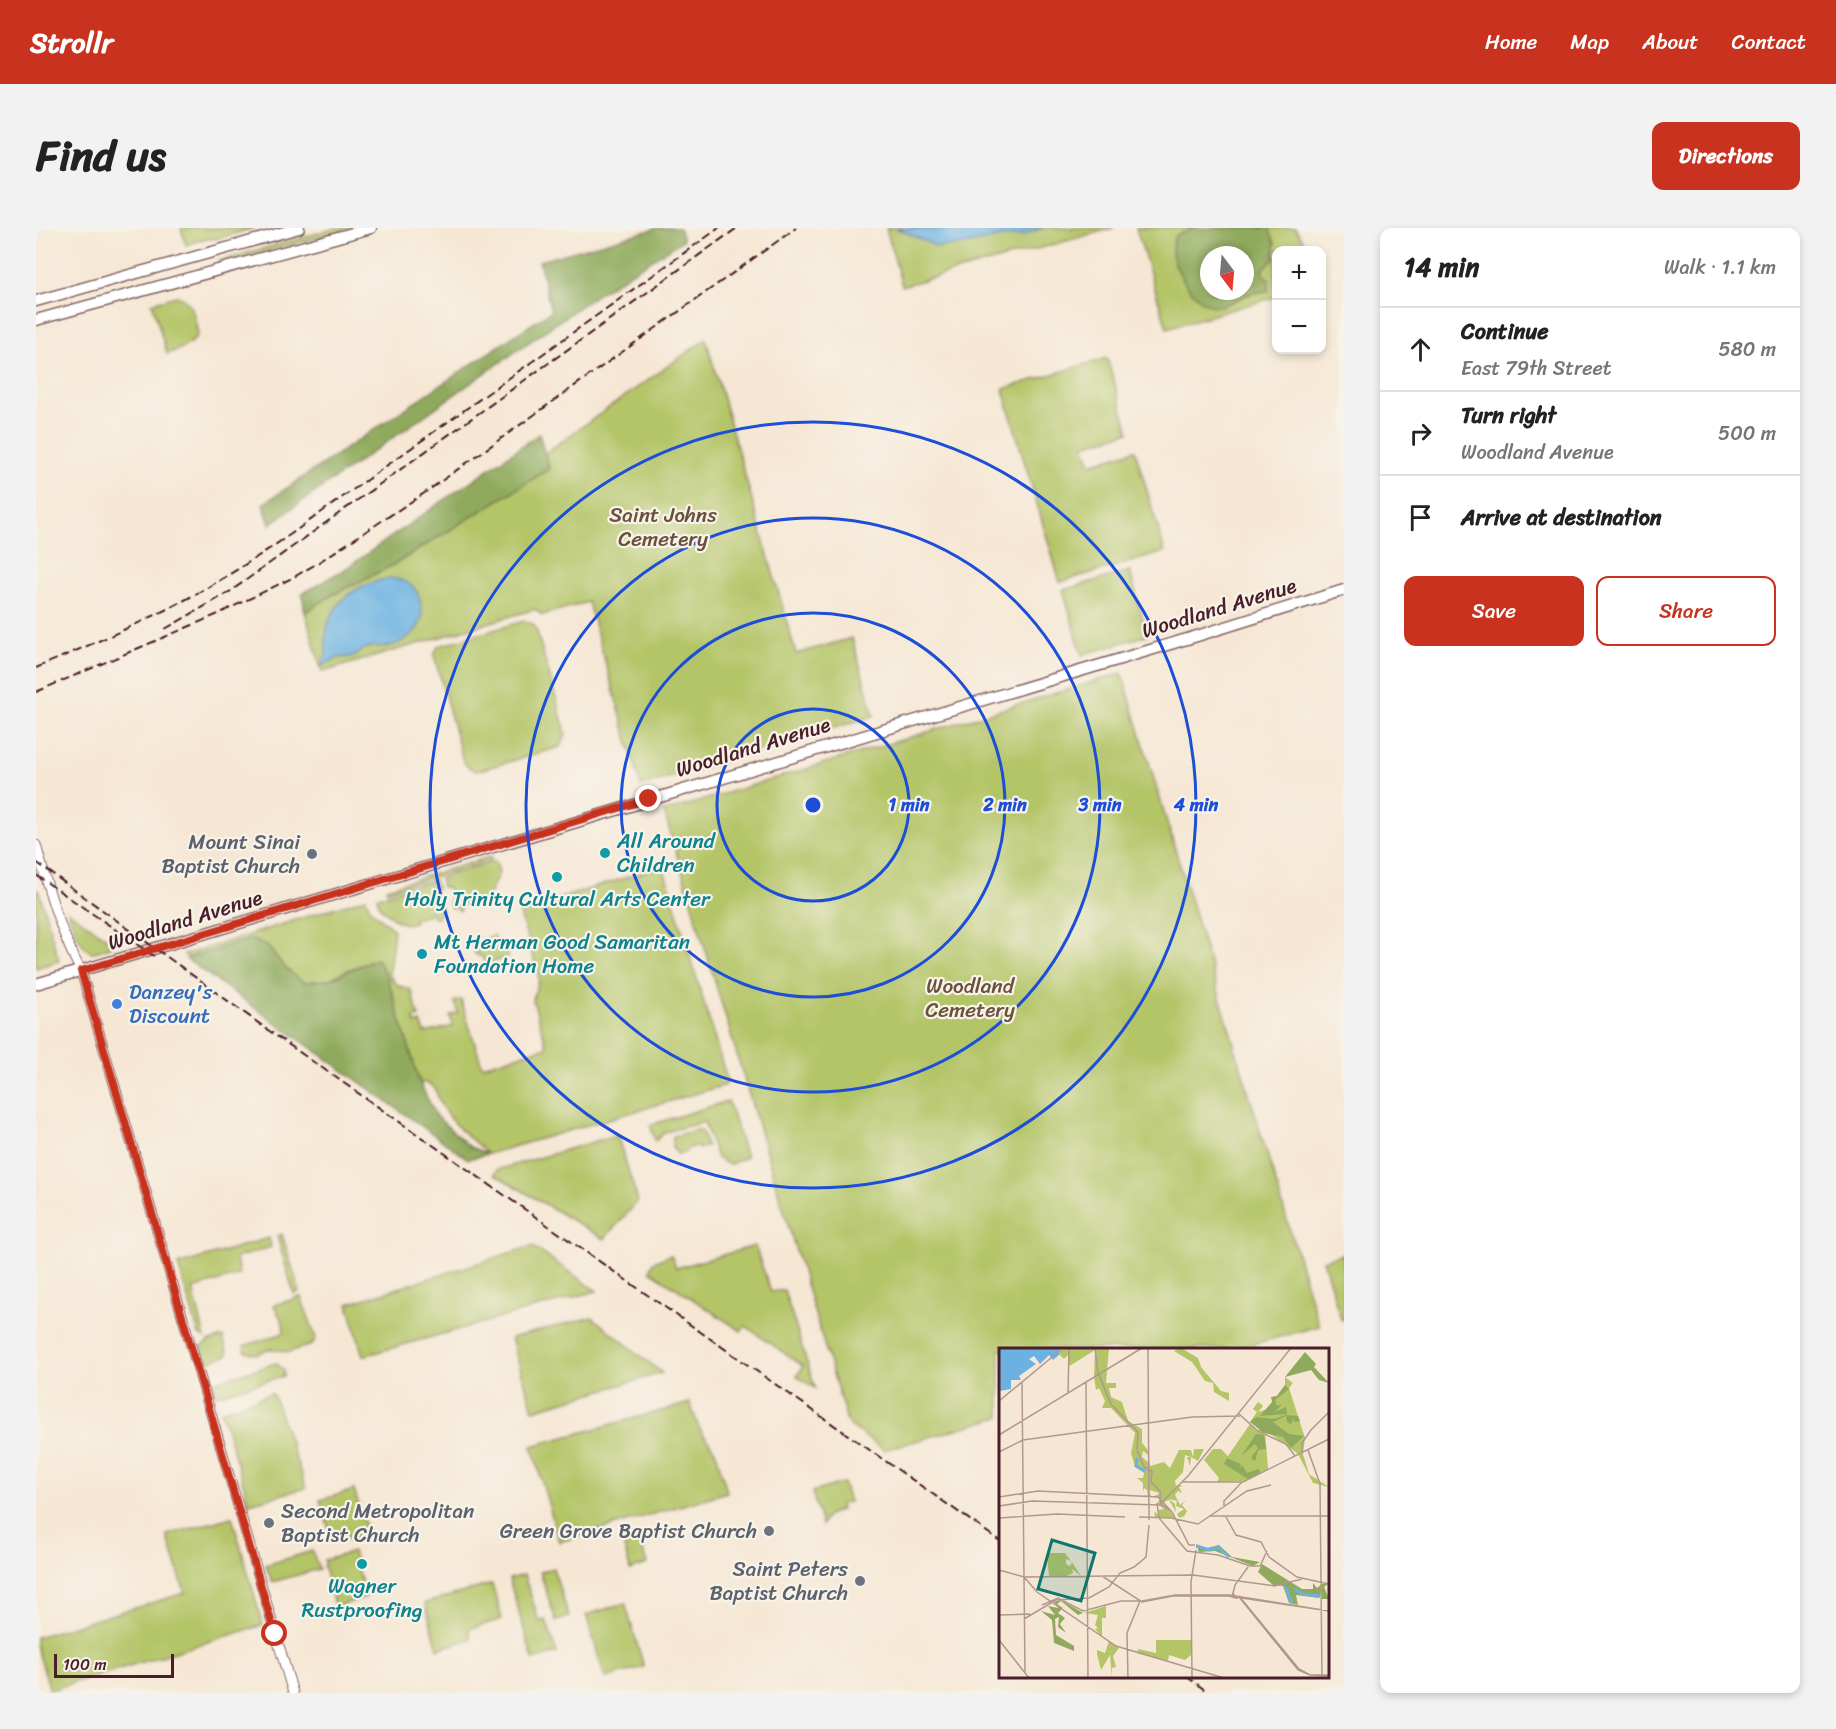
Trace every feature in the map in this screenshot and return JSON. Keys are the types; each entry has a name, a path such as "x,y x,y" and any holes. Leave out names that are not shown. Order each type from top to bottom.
{"main road":[{"path":"36,301 299,228"},
{"path":"36,320 371,228"},
{"name":"Woodland Avenue","path":"36,984 1344,590"},
{"path":"36,845 50,895 81,971 293,1693"}],"green space":[{"path":"181,228 255,228 186,245"},
{"path":"336,228 356,228 219,264 218,261"},
{"path":"658,228 679,228 683,240 602,291 270,524 263,504 551,311 539,261"},
{"path":"886,228 1114,228 902,286"},
{"path":"1136,228 1295,228 1306,246 1272,246 1272,298 1167,328"},
{"path":"1194,228 1269,228 1275,243 1275,246 1272,246 1272,261 1264,268 1263,273 1269,280 1268,291 1254,293 1254,246 1200,246 1200,299 1180,275 1172,249 1175,236"},
{"path":"176,296 190,305 198,334 189,344 167,354 152,303"},
{"path":"1201,300 1235,300 1224,305 1207,304"},
{"name":"Saint Johns Cemetery","path":"706,339 796,654 852,638 874,716 641,786 588,602 542,615 535,609 322,672 305,612 334,594 393,565 549,469 545,453"},
{"path":"1107,358 1129,432 1084,445 1091,464 1135,450 1165,552 1060,582 1003,389"},
{"path":"539,434 549,469 393,565 334,594 305,612 302,594 345,569"},
{"path":"1130,571 1147,635 1082,655 1063,590"},
{"path":"524,621 533,624 536,629 566,733 563,743 560,747 477,771 469,768 463,761 434,655 438,646"},
{"name":"Woodland Cemetery","path":"1122,673 1319,1326 1240,1348 999,1348 999,1417 884,1450 848,1424 664,812"},
{"path":"492,857 491,860 387,891 386,888"},
{"path":"496,862 499,873 487,898 460,906 461,910 458,911 457,907 451,909 449,902 451,893 447,888 442,887 440,878"},
{"path":"663,866 727,1080 726,1085 488,1154 449,1117 443,1109 435,1088 427,1083 420,1083 387,977 377,959 328,980 303,982 286,969 267,946 250,939 188,958 184,955 366,898 371,910 394,930 389,975 397,985 411,990 419,1017 414,1019 415,1024 421,1022 425,1033 453,1026 450,1016 458,1013 454,1001 461,1000 482,1066 547,1047 533,1001 538,973 519,911"},
{"path":"434,880 437,888 433,893 433,898 440,905 442,912 437,914 438,917 434,918 432,913 407,924 397,921 380,907 377,897"},
{"path":"36,889 39,891 59,961 36,968"},
{"path":"68,911 115,944 98,951 88,950 77,935"},
{"path":"494,936 497,945 504,943 508,957 487,964 481,956 476,955 471,943"},
{"path":"250,939 267,946 286,969 303,982 328,980 377,959 387,977 420,1083 436,1116 470,1147 488,1154 468,1159 186,959"},
{"path":"728,1101 746,1157 729,1165 717,1158 704,1122 665,1132 655,1141 650,1125"},
{"path":"701,1130 707,1146 686,1149 686,1152 678,1154 672,1148 673,1136"},
{"path":"617,1135 638,1201 604,1239 494,1174 497,1170"},
{"path":"282,1234 299,1289 299,1292 294,1294 277,1236"},
{"path":"269,1238 271,1247 236,1258 239,1275 193,1289 205,1338 199,1335 178,1265"},
{"path":"532,1246 597,1291 363,1356 348,1304"},
{"path":"755,1246 771,1292 784,1290 815,1388 797,1376 803,1366 745,1326 741,1331 650,1271 653,1262 671,1255 676,1268"},
{"path":"1343,1254 1344,1319 1341,1320 1323,1260"},
{"path":"301,1297 316,1338 312,1345 288,1352 271,1349 257,1354 246,1352 244,1346 284,1333 283,1323 274,1305"},
{"path":"592,1317 662,1373 533,1410 511,1338"},
{"path":"223,1337 228,1355 206,1362 202,1347 207,1342"},
{"path":"276,1363 284,1370 284,1376 216,1395 213,1382"},
{"path":"272,1393 306,1488 249,1503 221,1411"},
{"path":"690,1403 699,1428 716,1452 727,1492 559,1542 532,1446"},
{"path":"843,1483 849,1502 840,1504 841,1510 829,1515 822,1525 812,1492"},
{"path":"354,1490 368,1535 349,1540 346,1531 331,1536 320,1500"},
{"path":"232,1517 263,1625 50,1690 36,1645 36,1637 185,1593 167,1535"},
{"path":"640,1542 647,1564 630,1570 624,1546"},
{"path":"312,1551 319,1569 272,1582 266,1565"},
{"path":"353,1552 366,1597 335,1607 323,1565 324,1560"},
{"path":"553,1568 569,1617 556,1621 540,1572"},
{"path":"524,1575 539,1621 546,1620 557,1653 533,1660 509,1579"},
{"path":"492,1584 502,1619 469,1629 471,1639 438,1649 425,1603"},
{"path":"625,1603 644,1667 605,1678 586,1615"}],"water":[{"path":"896,228 950,230 959,228 1043,228 1023,235 965,245 937,247"},
{"path":"390,578 408,583 417,592 422,615 416,629 404,640 394,645 370,647 352,656 336,659 320,666 326,653 329,622 340,602 357,589"}],"railway":[{"path":"36,668 155,615 243,566 719,228"},
{"path":"165,629 228,593 737,228"},
{"path":"36,692 216,615 316,564 426,492 796,228"},
{"path":"36,862 275,1035 999,1540"},
{"path":"36,875 154,956"},
{"path":"1189,1678 1209,1693"}],"place":[{"name":"All Around Children","path":"605,853"},
{"name":"Mount Sinai Baptist Church","path":"312,854"},
{"name":"Holy Trinity Cultural Arts Center","path":"557,877"},
{"name":"Mt Herman Good Samaritan Foundation Home","path":"422,954"},
{"name":"Danzey's Discount","path":"117,1004"},
{"name":"Second Metropolitan Baptist Church","path":"269,1523"},
{"name":"Green Grove Baptist Church","path":"769,1531"},
{"name":"Wagner Rustproofing","path":"362,1564"},
{"name":"Saint Peters Baptist Church","path":"860,1581"}],"route":[{"path":"275,1634 81,971 649,799"}]}
